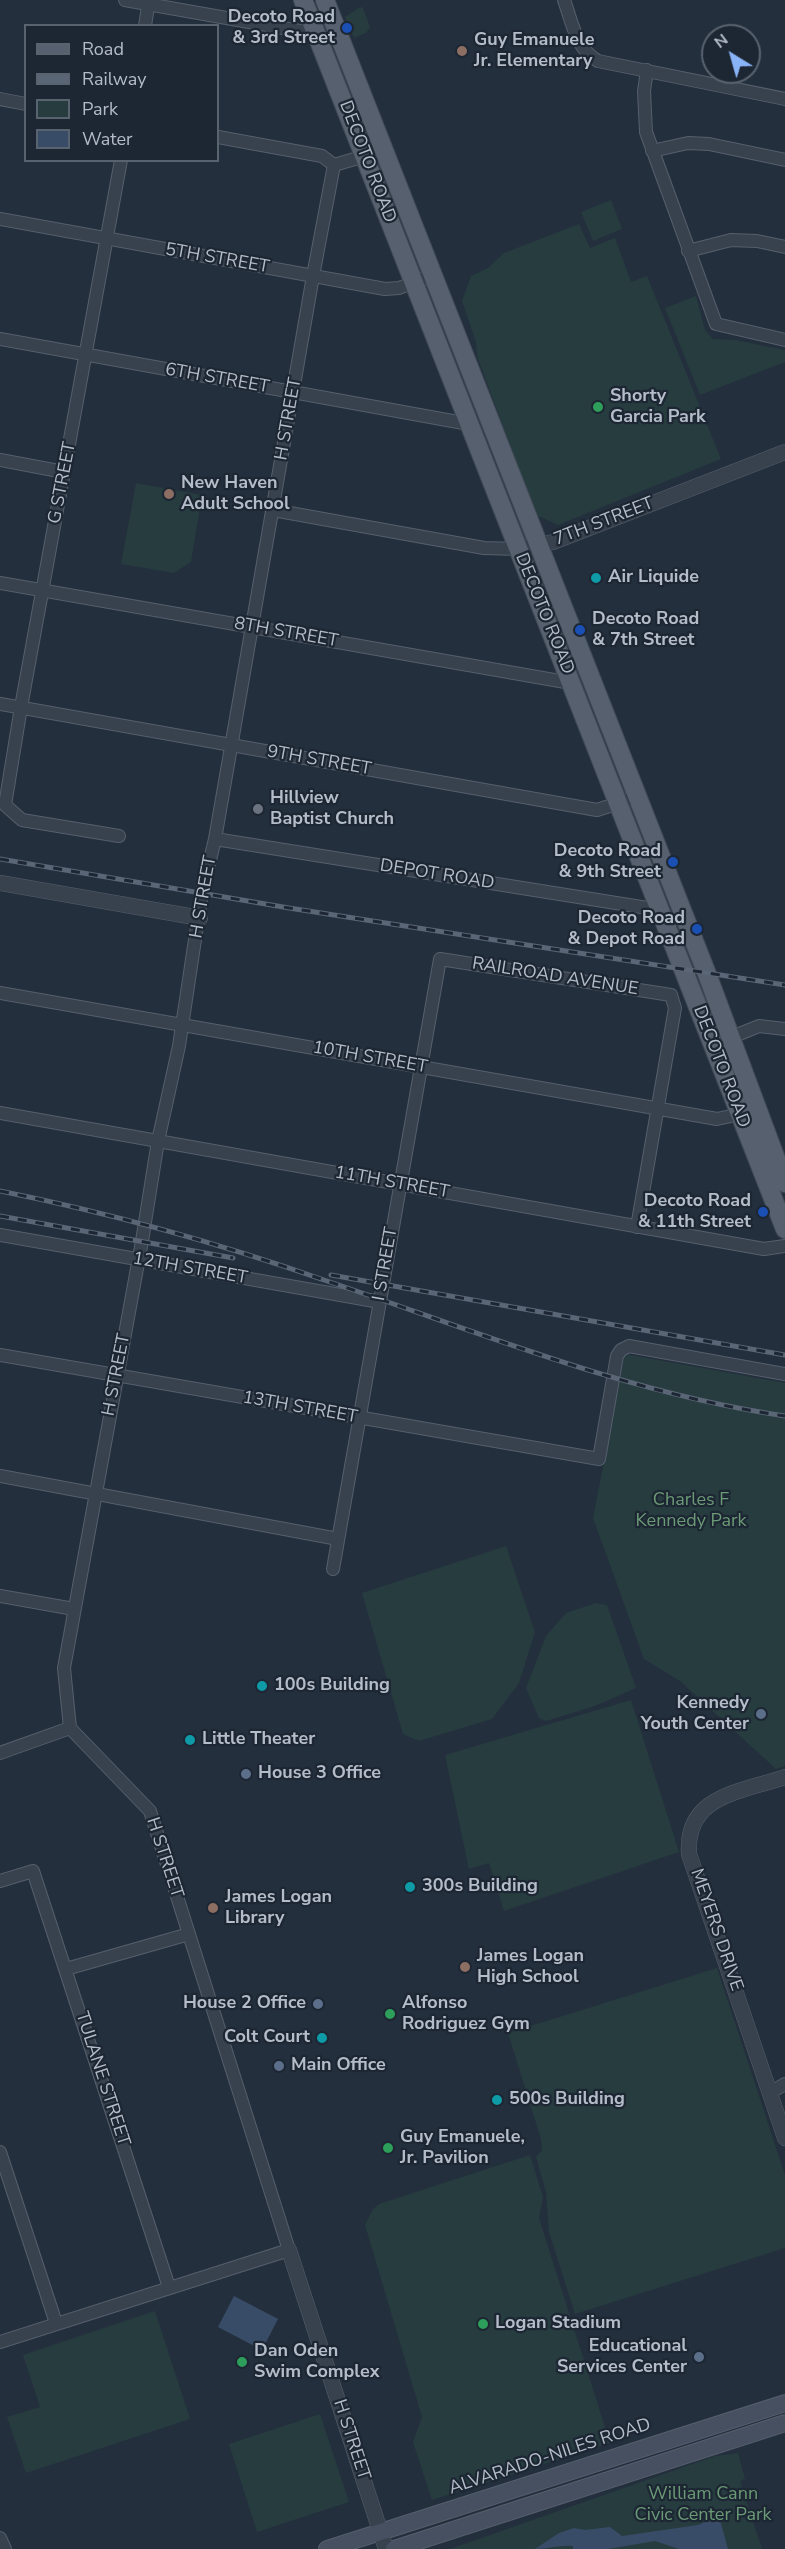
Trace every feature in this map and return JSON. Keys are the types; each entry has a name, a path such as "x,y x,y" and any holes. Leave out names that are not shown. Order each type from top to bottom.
{"main road":[{"name":"DECOTO ROAD","path":"303,0 785,1229"},
{"name":"DECOTO ROAD","path":"325,0 732,1038 785,1183"},
{"name":"ALVARADO-NILES ROAD","path":"327,2549 785,2403"},
{"path":"394,2549 785,2423"}],"street":[{"path":"125,0 149,2 317,34"},
{"path":"564,0 581,47 587,55 598,61 785,99"},
{"path":"145,24 149,2"},
{"path":"647,70 644,113 652,151 716,324 785,340"},
{"path":"0,99 24,104"},
{"path":"219,137 322,156 334,165 365,156"},
{"path":"652,151 688,143 708,144 785,160"},
{"name":"G STREET","path":"119,836 22,820 5,806 121,162"},
{"name":"H STREET","path":"334,165 215,840 202,893 182,1024 158,1141 139,1260 64,1668 70,1728 150,1811 386,2549"},
{"name":"5TH STREET","path":"0,219 385,289 399,288 433,275"},
{"path":"688,251 731,240 757,241 785,247"},
{"name":"6TH STREET","path":"0,339 469,424"},
{"name":"7TH STREET","path":"273,510 484,548 518,549 539,546 785,452"},
{"path":"0,460 64,472"},
{"name":"8TH STREET","path":"0,583 571,683"},
{"name":"9TH STREET","path":"0,704 597,810 619,805 637,797"},
{"name":"DEPOT ROAD","path":"215,840 660,910"},
{"path":"0,883 200,918"},
{"name":"RAILROAD AVENUE","path":"440,960 671,995 675,1008 657,1109"},
{"name":"I STREET","path":"333,1569 440,960"},
{"name":"10TH STREET","path":"0,993 722,1120 740,1114"},
{"path":"732,1038 759,1026 785,1029"},
{"path":"637,1227 657,1109"},
{"name":"11TH STREET","path":"0,1113 764,1249 785,1246"},
{"name":"12TH STREET","path":"0,1235 380,1302"},
{"name":"13TH STREET","path":"0,1355 599,1459 617,1356 621,1350 629,1346 785,1374"},
{"path":"0,1476 338,1539"},
{"path":"0,1596 74,1609"},
{"path":"0,1753 70,1728"},
{"name":"MEYERS DRIVE","path":"785,1777 714,1800 697,1815 688,1840 689,1854 785,2138"},
{"name":"TULANE STREET","path":"0,1881 33,1870 169,2287"},
{"path":"66,1969 189,1934"},
{"path":"771,2092 785,2084"},
{"path":"0,2152 56,2323"},
{"path":"0,2342 289,2250"},
{"path":"0,2538 5,2549"}],"green space":[{"path":"360,7 363,8 370,27 366,33 354,38 345,17"},
{"path":"611,200 622,229 593,241 581,212"},
{"name":"Shorty Garcia Park","path":"579,224 590,248 615,238 631,282 647,276 721,459 558,525 536,515 477,356 476,342 462,301 471,276 488,268 504,253"},
{"path":"696,296 705,330 713,339 735,340 785,350 785,362 700,395 665,308"},
{"path":"136,483 202,495 191,562 174,573 121,564"},
{"name":"Charles F Kennedy Park","path":"625,1354 785,1383 785,1766 776,1769 680,1681 644,1659 593,1518"},
{"path":"506,1546 535,1632 519,1683 492,1719 419,1741 403,1734 362,1593"},
{"path":"596,1603 607,1605 636,1688 595,1706 546,1721 539,1718 526,1688 546,1636 566,1613"},
{"path":"631,1700 679,1852 504,1911 489,1863 469,1869 445,1755"},
{"path":"717,1968 785,2175 785,2248 575,2314 549,2232 546,2192 536,2157 542,2150 541,2139 508,2033"},
{"name":"Logan Stadium","path":"530,2155 543,2197 539,2218 610,2443 432,2500 413,2442 422,2417 365,2225 373,2209 379,2204"},
{"path":"155,2311 190,2419 26,2473 7,2417 40,2407 23,2355"},
{"path":"320,2414 349,2502 257,2532 229,2444"},
{"name":"William Cann Civic Center Park","path":"738,2453 745,2479 740,2481 762,2549 450,2549 715,2456"}],"water":[{"path":"234,2296 278,2319 262,2350 218,2327"},
{"path":"716,2517 720,2520 728,2549 679,2549 655,2541 608,2549 573,2549 573,2546 568,2546 535,2549 559,2533 574,2528 585,2530 610,2527 622,2536 698,2525"}],"railway":[{"path":"0,859 289,908 785,985"},
{"path":"0,1191 123,1219 244,1254 609,1376 725,1406 785,1416"},
{"path":"0,1216 233,1258"},
{"path":"331,1275 785,1355"}],"place":[{"name":"Decoto Road & 3rd Street","path":"347,28"},
{"name":"Guy Emanuele Jr. Elementary","path":"462,51"},
{"name":"Shorty Garcia Park","path":"598,407"},
{"name":"New Haven Adult School","path":"169,494"},
{"name":"Air Liquide","path":"596,578"},
{"name":"Decoto Road & 7th Street","path":"580,630"},
{"name":"Hillview Baptist Church","path":"258,809"},
{"name":"Decoto Road & 9th Street","path":"673,862"},
{"name":"Decoto Road & Depot Road","path":"697,929"},
{"name":"Decoto Road & 11th Street","path":"763,1212"},
{"name":"100s Building","path":"262,1686"},
{"name":"Kennedy Youth Center","path":"761,1714"},
{"name":"Little Theater","path":"190,1740"},
{"name":"House 3 Office","path":"246,1774"},
{"name":"300s Building","path":"410,1887"},
{"name":"James Logan Library","path":"213,1908"},
{"name":"James Logan High School","path":"465,1967"},
{"name":"House 2 Office","path":"318,2004"},
{"name":"Alfonso Rodriguez Gym","path":"390,2014"},
{"name":"Colt Court","path":"322,2038"},
{"name":"Main Office","path":"279,2066"},
{"name":"500s Building","path":"497,2100"},
{"name":"Guy Emanuele, Jr. Pavilion","path":"388,2148"},
{"name":"Logan Stadium","path":"483,2324"},
{"name":"Educational Services Center","path":"699,2357"},
{"name":"Dan Oden Swim Complex","path":"242,2362"}]}
